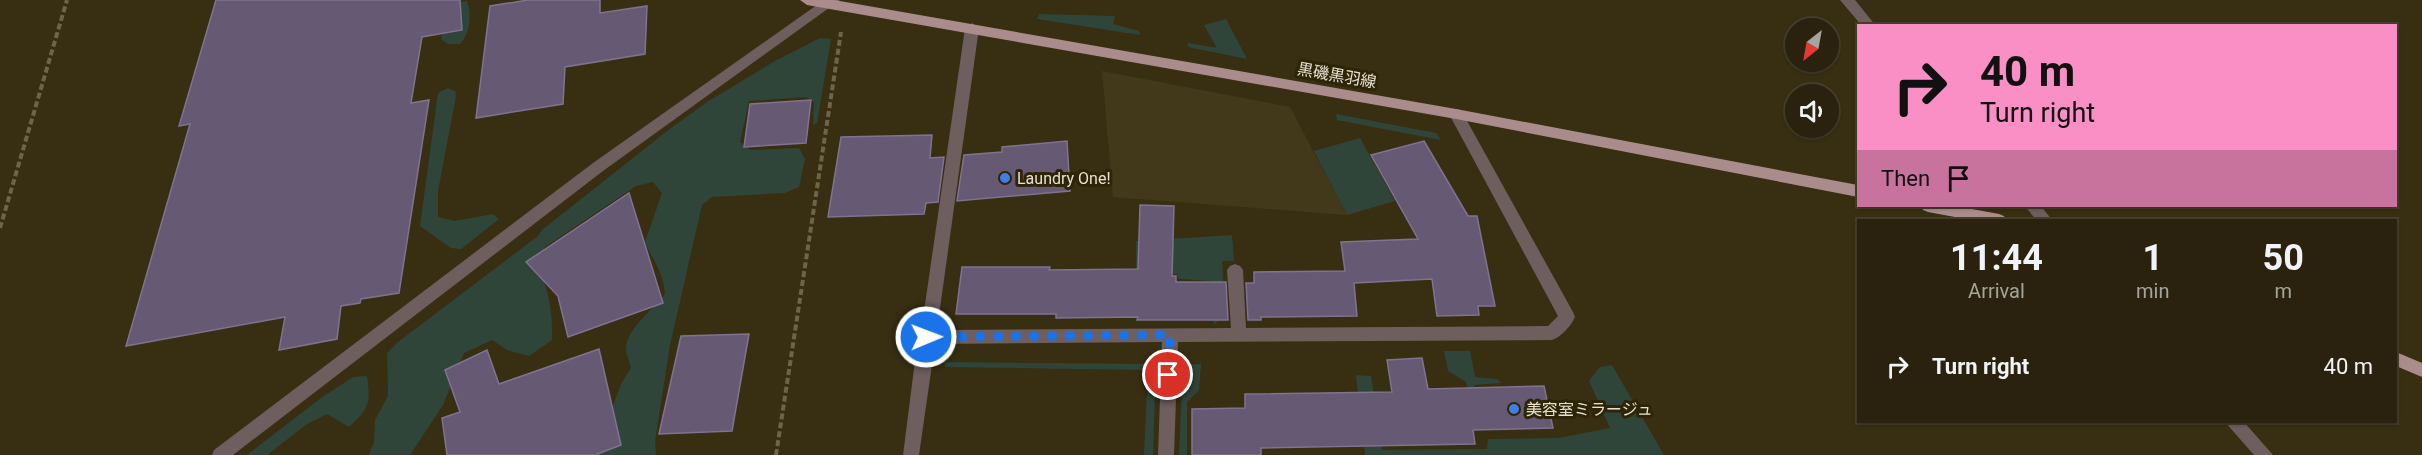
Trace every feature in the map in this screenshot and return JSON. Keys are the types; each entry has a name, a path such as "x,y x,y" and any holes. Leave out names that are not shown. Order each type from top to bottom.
{"main road":[{"name":"黒磯黒羽線","path":"807,0 835,3 1456,114 1857,191"},
{"path":"1933,207 1994,219"},
{"path":"2397,359 2422,370"}],"street":[{"path":"1847,0 1868,24"},
{"path":"220,455 598,167 835,3"},
{"path":"911,455 926,337 972,28"},
{"path":"926,337 1552,333 1567,316 1456,114"},
{"path":"2033,207 2044,219"},
{"path":"1235,270 1239,335"},
{"path":"1166,455 1170,335"},
{"path":"2234,423 2265,455"}],"path":[{"path":"0,228 67,0"},
{"path":"776,455 835,3"}],"green space":[{"path":"467,1 470,18 466,35 460,44 448,44 441,39 448,8 458,2"},
{"path":"1039,14 1115,16 1113,24 1139,31 1140,35 1037,19"},
{"path":"1226,19 1247,59 1188,47 1188,43 1217,48 1204,25"},
{"path":"820,38 831,39 817,123 813,125 814,102 806,97 749,101 740,142 750,150 799,148 805,159 799,187 785,193 712,197 702,205 670,345 655,441 656,455 595,455 621,384 631,368 626,351 627,342 635,327 665,294 660,273 645,242 662,193 653,182 636,186 545,247 536,261 549,299 552,340 529,356 507,350 492,340 464,353 443,405 410,455 369,455 374,442 375,420 388,396 387,353 398,342 538,236 542,230 707,102 775,61"},
{"path":"448,88 455,91 456,96 438,191 438,217 455,221 493,214 499,219 461,249 451,248 420,226 438,93"},
{"path":"1336,114 1436,133 1441,140 1337,120"},
{"path":"1360,138 1395,201 1347,215 1314,151"},
{"path":"1232,235 1234,261 1222,261 1225,313 1214,325 1212,281 1179,279 1177,274 1136,273 1136,241"},
{"path":"1444,351 1470,351 1475,377 1497,379 1501,383 1474,385 1477,407 1472,409 1466,382 1448,371"},
{"path":"945,362 1156,364 1153,455 1144,455 1148,370 945,367"},
{"path":"1201,364 1199,390 1187,402 1187,455 1179,455 1183,365"},
{"path":"1612,365 1664,455 1365,455 1356,375 1371,376 1382,450 1487,449 1488,439 1558,438 1610,428 1589,381 1600,367"},
{"path":"367,376 369,393 367,405 349,427 327,414 307,424 267,455 247,455 321,398 353,377"}],"sand":[{"path":"1102,71 1290,107 1347,215 1113,197"}],"building":[{"path":"216,0 460,0 462,30 422,37 411,103 429,100 399,293 361,299 360,303 341,306 337,339 279,350 285,317 126,346 190,124 179,126"},
{"path":"528,0 600,0 600,13 647,6 645,54 565,67 563,104 476,118 490,6"},
{"path":"811,100 806,143 744,147 750,104"},
{"path":"932,135 930,158 944,157 938,202 926,203 924,214 828,217 841,137"},
{"path":"1067,141 1070,191 957,201 964,155 1002,152 1002,147"},
{"path":"1424,141 1468,216 1477,216 1495,306 1478,306 1479,315 1437,316 1432,279 1354,283 1357,316 1261,317 1261,320 1248,320 1246,283 1254,283 1254,272 1345,271 1341,242 1418,239 1371,155"},
{"path":"629,193 663,303 568,337 558,296 526,262"},
{"path":"1140,205 1174,206 1172,276 1176,276 1176,282 1226,282 1228,320 1137,320 1138,317 1056,318 1056,314 956,314 962,267 1050,267 1049,270 1138,269"},
{"path":"749,334 732,431 659,434 681,336"},
{"path":"599,349 621,445 595,455 447,455 442,418 460,412 445,370 487,350 499,384"},
{"path":"1422,358 1428,389 1544,386 1553,428 1473,430 1475,444 1261,448 1261,455 1192,455 1192,409 1245,408 1245,394 1392,392 1387,360"}],"place":[{"name":"Laundry One!","path":"1005,178"},
{"name":"美容室ミラージュ","path":"1514,409"}],"route":[{"path":"926,337 1170,335 1168,375"}]}
